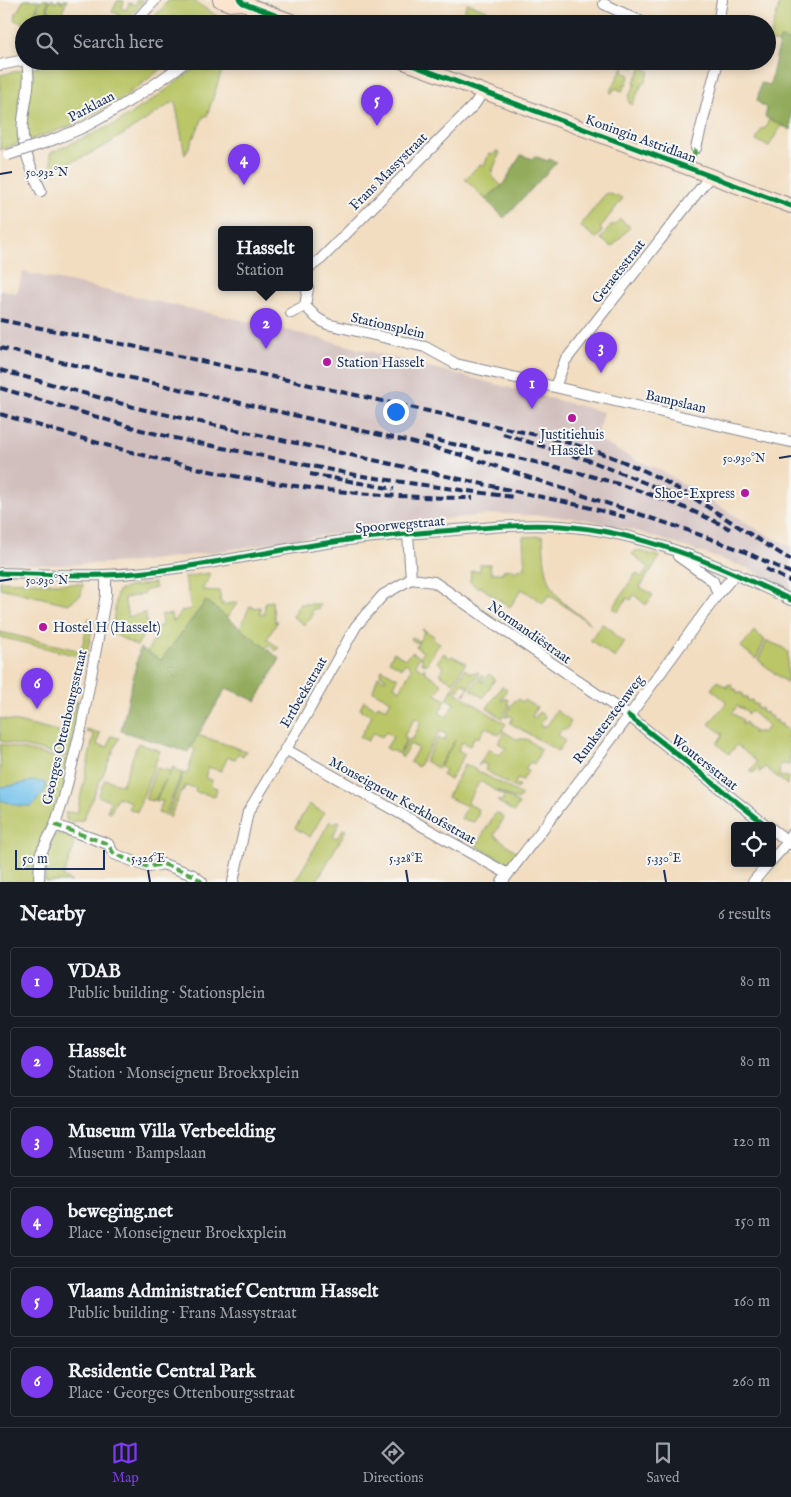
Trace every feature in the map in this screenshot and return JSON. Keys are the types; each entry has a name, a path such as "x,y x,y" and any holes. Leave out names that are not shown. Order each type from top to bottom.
{"main road":[{"path":"220,0 230,4 246,3 276,15"},
{"name":"Koningin Astridlaan","path":"425,70 791,206"}],"street":[{"path":"141,15 155,0"},
{"path":"720,15 722,0"},
{"path":"604,4 627,15"},
{"path":"0,65 15,63"},
{"path":"28,70 28,92 23,120 23,142 28,162 41,191"},
{"name":"Parklaan","path":"4,156 85,127 157,84 175,70"},
{"path":"696,148 716,70"},
{"name":"Frans Massystraat","path":"313,265 321,259 474,105 483,92"},
{"name":"Geraetsstraat","path":"555,387 565,361 711,175"},
{"path":"291,313 305,306 308,291"},
{"name":"Stationsplein","path":"305,306 317,318 327,324 425,347 456,364 555,387"},
{"name":"Bampslaan","path":"555,387 791,442"},
{"name":"Spoorwegstraat","path":"0,573 106,575 171,568 334,542 408,534 506,526 561,526 632,538 670,550 736,573 791,600"},
{"path":"408,534 412,579"},
{"path":"670,550 713,581 718,594"},
{"name":"Runkstersteenweg","path":"505,878 629,716 718,594 736,573"},
{"name":"Georges Ottenbourgsstraat","path":"40,882 40,855 55,825 64,798 82,724 106,595 106,575"},
{"name":"Normandiëstraat","path":"412,579 434,582 629,716"},
{"name":"Ertbeekstraat","path":"233,882 248,812 301,724 356,626 383,595 412,579"},
{"name":"Woutersstraat","path":"629,716 763,822"},
{"name":"Monseigneur Kerkhofsstraat","path":"285,750 505,878"},
{"path":"55,825 108,844 114,854 148,867 163,864 193,876 202,882"},
{"path":"776,832 790,840 776,856"},
{"path":"753,882 766,867"}],"shaded area":[{"path":"23,272 287,330 603,412 596,439 662,471 757,529 791,547 791,591 748,568 639,532 583,519 498,514 413,522 136,562 58,565 0,563 0,289 17,293"}],"green space":[{"path":"24,0 39,0 34,15 15,15"},
{"path":"41,0 49,0 46,7 50,14 35,15"},
{"path":"50,0 54,0 56,3 58,0 61,0 61,3 67,0 62,12 69,15 51,15 47,7"},
{"path":"118,0 124,1 122,8 126,10 129,3 135,5 137,0 144,0 131,15 119,15 112,12"},
{"path":"169,0 192,0 215,15 156,15"},
{"path":"769,0 791,0 791,42 781,39 780,43 776,42 776,16 780,2"},
{"path":"467,3 487,10 485,15 463,15"},
{"path":"780,39 791,42 791,130 765,117 767,109 757,101 761,83 770,85 773,70 776,70 776,57"},
{"path":"23,70 160,70 120,100 68,127 0,150 0,75"},
{"path":"193,70 222,70 207,116 204,116 185,155 175,101 101,148 69,162 54,167 52,165 50,153 117,123"},
{"path":"621,70 630,75 622,91 615,88 612,93 610,92"},
{"path":"640,70 650,71 632,105 629,103 629,96 636,83 634,82"},
{"path":"769,119 782,125 769,146 756,141 762,128 765,129"},
{"path":"496,151 500,152 491,175 502,186 485,199 465,179 480,164 484,167 489,153 494,155"},
{"path":"521,155 533,159 534,156 557,162 504,218 485,199 502,186"},
{"path":"606,193 623,198 600,228 602,230 600,235 596,238 580,226"},
{"path":"620,219 630,227 612,247 601,239 612,224 614,225"},
{"path":"543,536 545,562 552,586 564,603 592,625 549,595 543,603 522,589 510,607 470,582 471,571 480,571 480,564 490,564 491,573 503,573 503,570 514,569 514,571 518,571 518,569 525,568 523,537"},
{"path":"636,550 660,557 640,587 653,595 646,605 634,595 631,600 627,598 618,612 613,608 636,573 641,577 649,568 632,554"},
{"path":"209,573 209,578 202,590 219,591 221,599 219,599 222,605 238,602 227,618 206,601 161,660 147,652 155,637 145,632 137,646 112,633 117,592 128,587 154,583 156,588 144,591 144,594 124,598 128,617 145,613 148,628 162,626 161,615 171,614 172,621 176,620 176,617 182,611 191,609 185,577"},
{"path":"0,581 83,584 81,595 68,604 0,588"},
{"path":"206,601 280,659 256,701 226,688 188,752 121,731 140,648 161,660"},
{"path":"272,601 275,623 276,620 278,621 267,639 279,648 276,651 268,645 266,648 240,628 250,606 252,608 260,607 260,614 264,615 265,602"},
{"path":"299,604 320,604 318,609 313,609 310,620 305,625 293,617"},
{"path":"89,618 94,620 86,658 0,637 0,632 81,651"},
{"path":"602,624 611,629 615,636 625,642 615,658 590,640"},
{"path":"422,629 434,636 432,639 440,643 426,665 421,662 423,659 420,657 423,652 416,647 419,642 411,639 412,637 419,641 424,632"},
{"path":"754,631 765,640 756,659 741,647"},
{"path":"767,641 782,647 788,652 787,683 758,660"},
{"path":"394,652 405,659 412,652 420,657 415,664 422,670 425,668 424,671 442,684 436,694 446,700 439,713 447,717 454,703 447,699 452,690 506,724 502,730 516,739 527,739 541,750 534,764 530,762 525,769 528,771 522,781 517,779 515,784 519,786 517,789 485,770 487,765 482,763 478,766 489,749 499,755 506,748 498,743 504,734 501,732 499,735 486,727 479,738 475,736 470,746 462,742 458,750 465,754 450,780 442,775 445,770 440,767 455,740 438,768 425,761 438,738 444,741 447,735 440,731 418,767 410,762 418,748 410,744 403,757 401,757 400,754 409,739 412,740 421,722 415,718 404,736 407,738 399,754 386,748 393,737 386,732 382,737 373,733 368,741 360,737 372,716 360,709 364,701 376,708 378,705 386,709 391,701 373,691 378,676 385,680 386,678 380,674 382,669 398,678 394,686 400,690 412,668 405,663 402,668 389,661"},
{"path":"444,653 450,658 452,656 466,663 453,683 440,674 444,667 437,662"},
{"path":"465,669 470,673 479,673 464,695 469,687 462,683 458,691 452,688"},
{"path":"489,674 495,679 483,698 471,689 481,675 484,677 481,681 483,682"},
{"path":"718,681 727,688 727,685 732,684 732,689 736,689 737,693 742,693 743,697 747,697 748,701 752,700 753,704 757,704 757,708 761,708 762,713 767,712 773,721 777,720 778,724 782,724 783,728 786,728 789,734 786,739 791,743 789,765 780,764 779,776 788,777 787,785 765,767 759,773 759,768 753,773 750,771 757,762 737,745 729,754 717,744 723,734 709,724 727,702 711,689","holes":["737,706 747,711 748,714 751,711 769,726 763,732 755,732 753,734 754,731 748,727 746,722 742,725 743,720 732,713"]},
{"path":"502,686 507,689 501,700 503,701 505,698 509,701 507,703 510,705 502,718 487,708"},
{"path":"518,699 537,707 532,717 535,718 539,712 545,716 541,727 548,725 556,710 571,722 566,730 563,729 559,733 559,737 565,741 558,751 510,723 513,718 511,716 505,717 515,700 517,701"},
{"path":"76,701 81,702 69,757 0,741 0,718 68,734"},
{"path":"87,729 100,733 97,745 108,747 111,736 119,738 83,820 70,822 66,820 66,812 77,813 94,734 86,732"},
{"path":"198,735 246,751 243,756 238,753 235,759 228,757 221,771 208,767 205,778 212,780 211,786 217,788 215,796 195,792 196,788 185,786 170,818 167,816 183,773 187,774 195,749 190,747"},
{"path":"138,743 160,751 137,812 128,808 131,802 117,797 111,812 107,811 111,801 98,796 105,779 122,785"},
{"path":"0,744 72,761 36,882 0,882"},
{"path":"465,764 522,795 518,800 497,790 519,804 514,812 497,801 503,800 504,796 480,781 467,803 478,809 479,813 474,822 461,819 467,806 447,797"},
{"path":"173,767 182,773 165,815 158,813 163,801 156,801 166,779 155,800 145,799 156,768 171,771"},
{"path":"309,804 324,813 310,837 295,828"},
{"path":"496,812 504,818 494,835 517,852 510,862 506,863 476,846"},
{"path":"330,821 335,824 337,821 340,822 333,836 337,838 343,829 346,830 316,882 295,882"},
{"path":"70,832 73,835 73,843 75,844 63,877 72,882 45,881 45,869 42,867 42,862 54,835"}],"water":[{"path":"34,781 44,782 46,787 32,806 20,806 0,800 0,787"}],"railway":[{"path":"0,320 147,349 541,436 581,447 621,461 666,482 791,560"},
{"path":"0,348 462,455 687,530 743,551 791,573"},
{"path":"0,370 141,409 583,506 625,517"},
{"path":"0,388 174,438 356,475 513,497"},
{"path":"0,414 127,451 238,477 338,491 440,498 473,498"},
{"path":"503,434 591,461 675,495"},
{"path":"425,438 581,473 619,484 657,497 730,529"},
{"path":"310,474 394,489"},
{"path":"766,569 791,582"}],"marked path":[{"path":"690,168 696,148"},
{"path":"55,825 108,844 114,854 148,867 163,864 193,875 202,882"}],"cycle path":[{"path":"240,0 243,3 275,15"},
{"path":"425,70 791,206"},
{"path":"0,573 79,575 134,573 191,566 305,546 364,538 494,527 548,525 591,529 650,542 736,574 791,600"},
{"path":"629,716 762,822"}],"place":[{"name":"Vlaams Administratief Centrum Hasselt","path":"377,126"},
{"name":"beweging.net","path":"244,185"},
{"name":"Hasselt","path":"266,349"},
{"name":"Station Hasselt","path":"327,362"},
{"name":"Museum Villa Verbeelding","path":"601,373"},
{"name":"VDAB","path":"532,409"},
{"name":"Justitiehuis Hasselt","path":"572,418"},
{"name":"Shoe-Express","path":"745,493"},
{"name":"Hostel H (Hasselt)","path":"43,627"},
{"name":"Residentie Central Park","path":"37,709"}]}
